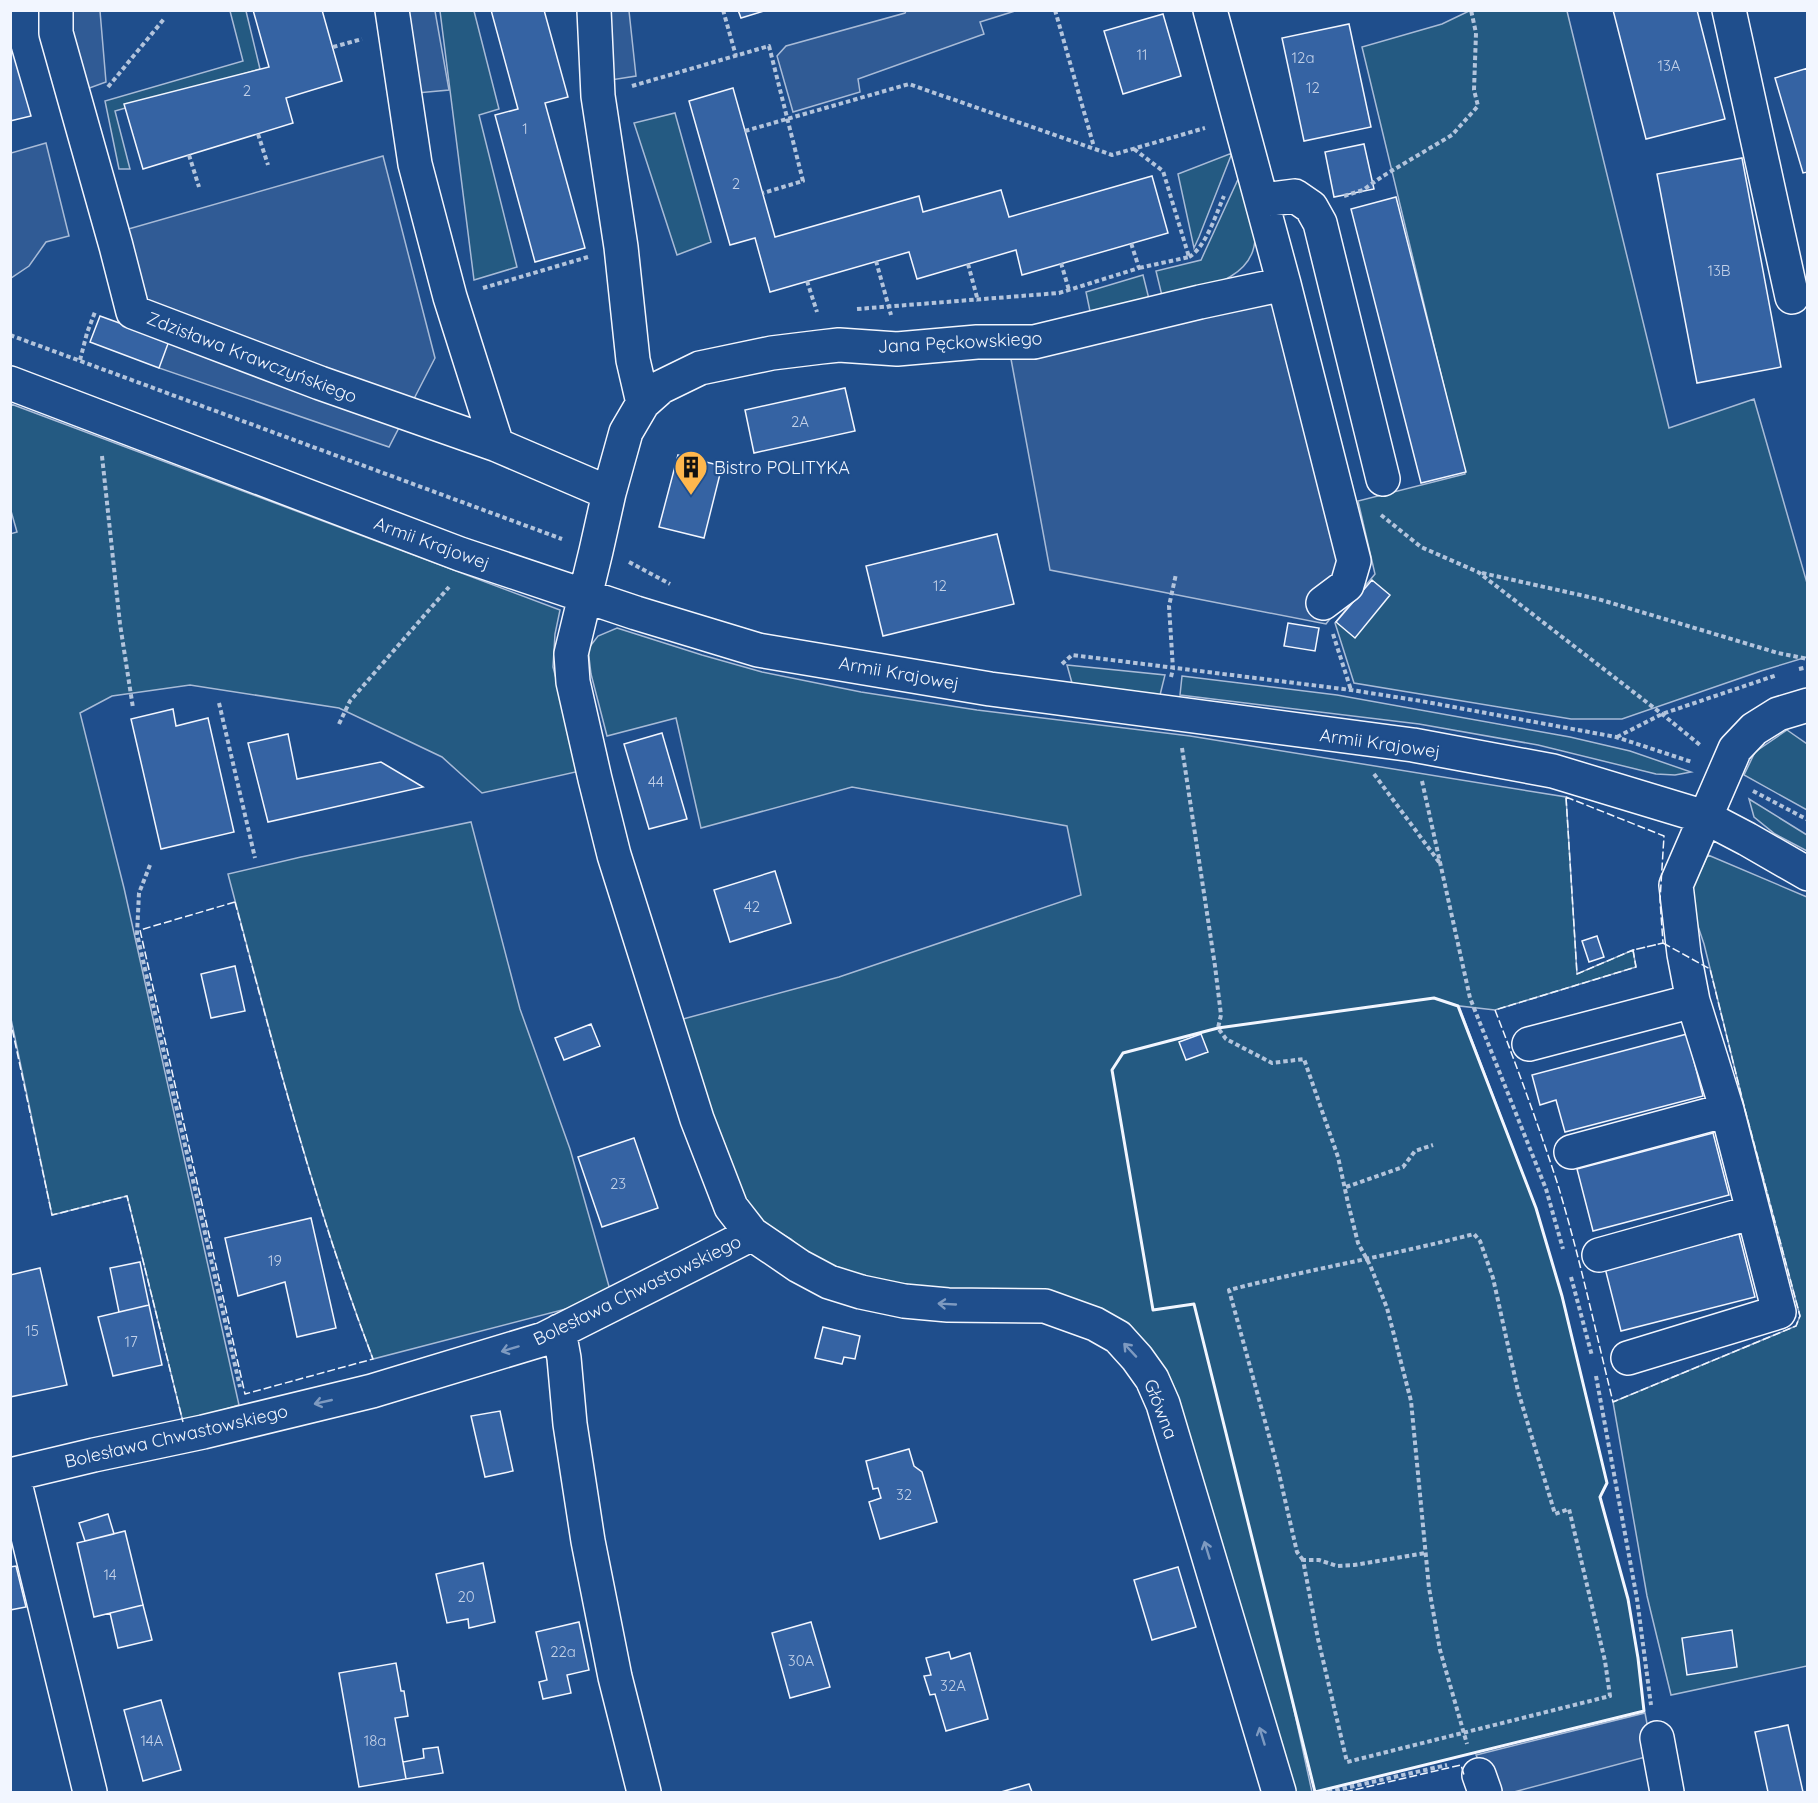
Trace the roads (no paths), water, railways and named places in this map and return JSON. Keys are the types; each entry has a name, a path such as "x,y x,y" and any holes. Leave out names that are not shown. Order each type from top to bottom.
{"street":[{"name":"Zdzisława Krawczyńskiego","path":"56,10 56,33 116,246 132,312 496,446 609,493"},
{"path":"392,10 415,164 450,297 496,446"},
{"path":"594,10 598,96 621,248 633,360 643,403"},
{"path":"1210,10 1284,284 1354,561 1347,585 1323,603"},
{"path":"1729,10 1792,297"},
{"path":"1262,200 1295,196 1311,207 1320,223 1383,478"},
{"name":"Jana Pęckowskiego","path":"585,595 626,432 643,403 661,387 700,368 772,353 839,345 897,349 977,342 1034,342 1284,284"},
{"name":"Armii Krajowej","path":"10,383 460,554 636,613 759,650 990,689 1413,746 1553,771 1705,817 1808,874"},
{"name":"Bolesława Chwastowskiego","path":"12,1475 372,1391 544,1339 752,1234 731,1208 697,1119 614,855 573,682 571,654 585,595"},
{"path":"1628,1358 1779,1312 1727,1110 1693,1001 1684,954 1676,885 1735,749 1754,729 1778,714 1805,709"},
{"path":"1530,1044 1693,1001"},
{"path":"1571,1152 1727,1110"},
{"path":"1599,1255 1753,1212"},
{"name":"Główna","path":"752,1234 799,1266 828,1282 861,1292 904,1301 948,1305 1045,1306 1095,1324 1118,1337 1152,1378 1163,1404 1279,1792"},
{"path":"559,1331 570,1424 588,1541 615,1677 644,1792"},
{"path":"12,1475 90,1792"},
{"path":"1657,1738 1667,1792"}],"place":[{"name":"Bistro POLITYKA","path":"691,496"}]}
